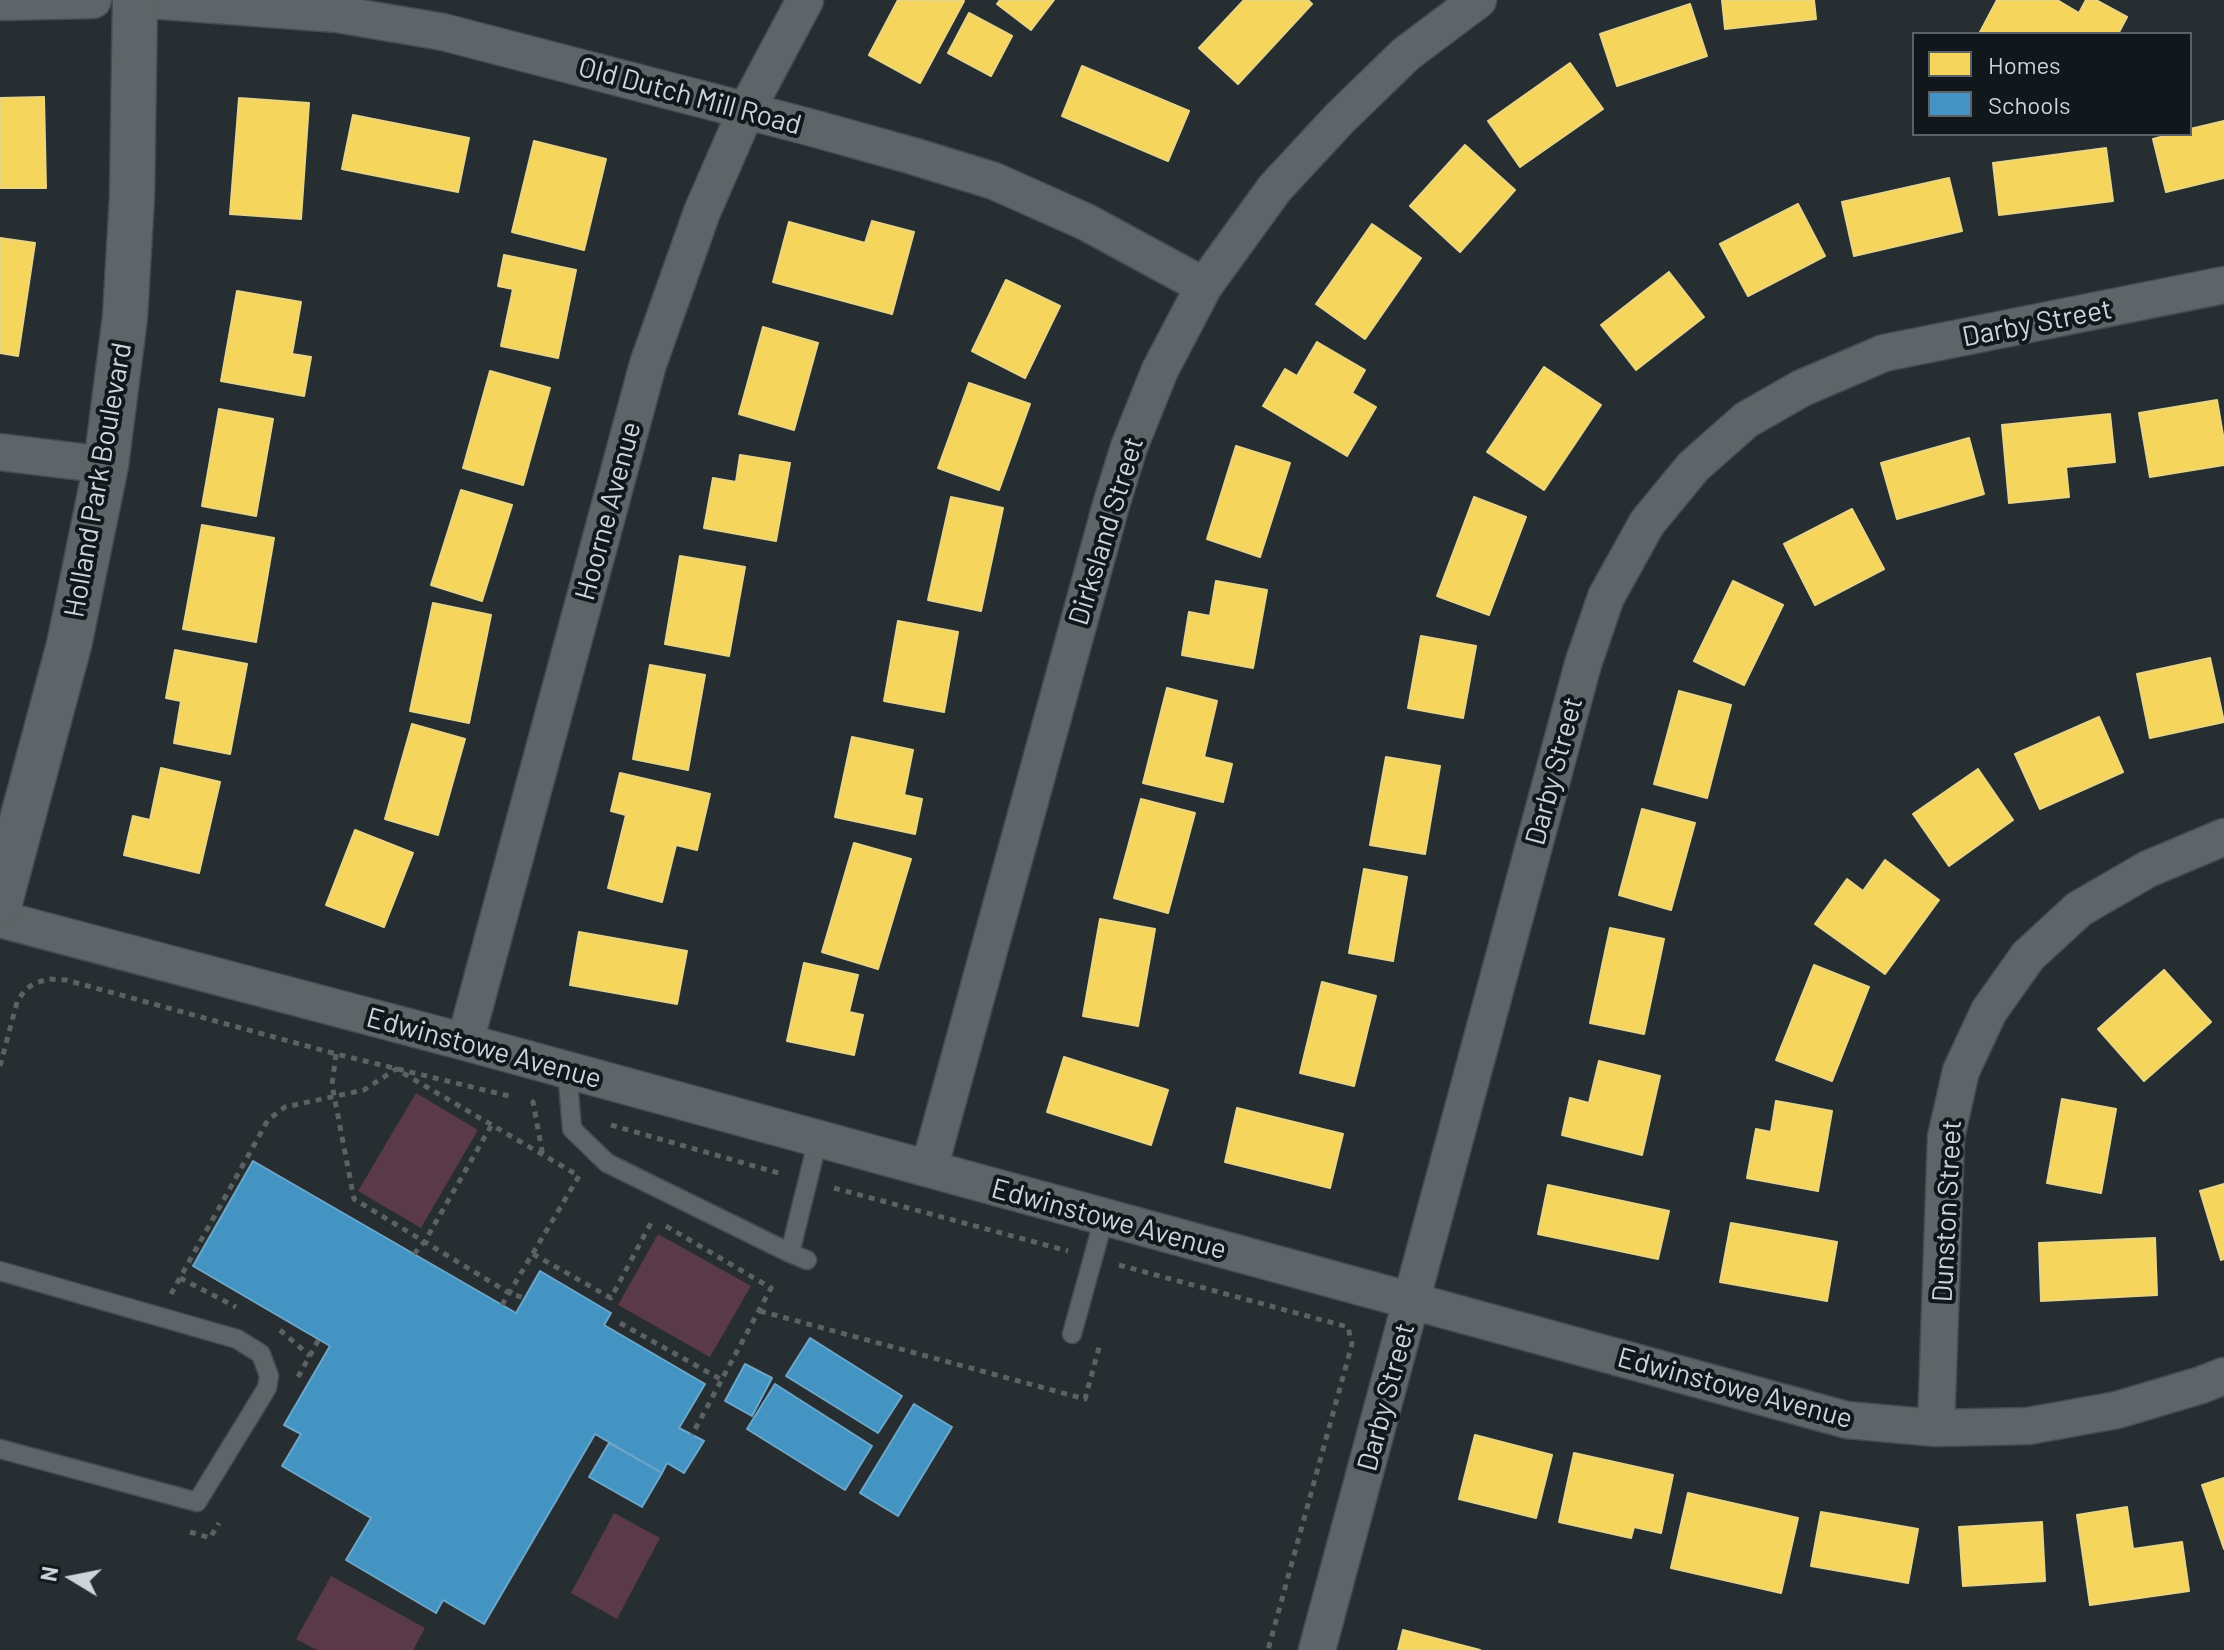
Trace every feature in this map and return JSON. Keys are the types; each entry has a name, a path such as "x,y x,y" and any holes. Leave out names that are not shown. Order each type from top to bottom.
{"street":[{"path":"0,2 93,0"},
{"name":"Holland Park Boulevard","path":"0,902 69,645 106,465 125,317 130,242 135,0"},
{"name":"Old Dutch Mill Road","path":"149,0 337,14 443,32 913,156 994,181 1086,222 1204,286"},
{"name":"Hoorne Avenue","path":"465,1042 648,364 702,212 746,111 805,0"},
{"name":"Dirksland Street","path":"929,1169 1111,505 1129,447 1160,370 1204,286 1275,188 1340,118 1406,54 1478,0"},
{"name":"Darby Street","path":"1317,1650 1583,664 1606,597 1647,523 1693,467 1746,420 1802,388 1884,353 2224,285"},
{"path":"0,452 106,465"},
{"name":"Dunston Street","path":"1936,1428 1946,1137 1961,1071 1989,1011 2028,956 2079,909 2148,869 2224,837"},
{"name":"Edwinstowe Avenue","path":"0,919 465,1042 1847,1420 1936,1428 2028,1426 2117,1410 2224,1376"}],"lane":[{"path":"567,1070 572,1129 607,1163 798,1257 808,1181 818,1139"},
{"path":"1072,1334 1104,1218"},
{"path":"0,1271 237,1339 261,1354 269,1376 267,1388 197,1502 0,1449"}],"path":[{"path":"0,1066 17,1002 25,990 49,979 66,980 336,1054 533,1102 808,1181 1348,1327 1352,1344 1268,1650"},
{"path":"336,1054 332,1085 354,1199 509,1293 524,1298"},
{"path":"159,1316 268,1120 285,1107 364,1090 396,1069"},
{"path":"396,1069 591,1183"},
{"path":"533,1102 543,1156"},
{"path":"414,1254 425,1241 491,1126"},
{"path":"502,1305 579,1176"},
{"path":"641,1212 771,1288 692,1435"},
{"path":"533,1254 611,1298 653,1219"},
{"path":"760,1311 1085,1399 1102,1340"},
{"path":"620,1323 722,1380"}],"shaded area":[{"path":"416,1093 478,1130 421,1228 358,1191"},
{"path":"658,1234 751,1286 710,1357 618,1305"},
{"path":"614,1513 660,1538 617,1619 571,1593"},
{"path":"331,1576 425,1628 413,1650 317,1650 296,1639"}],"building: Homes":[{"path":"898,0 964,1 920,83 869,55"},
{"path":"1000,0 1054,0 1031,30 997,4"},
{"path":"1244,0 1308,0 1312,4 1238,84 1199,48"},
{"path":"1722,0 1814,0 1816,19 1725,29"},
{"path":"1997,0 2057,0 2079,13 2086,0 2096,0 2127,17 2119,32 1980,32"},
{"path":"1690,4 1707,56 1617,86 1600,34"},
{"path":"969,13 1012,36 991,76 948,53"},
{"path":"1570,63 1603,109 1520,167 1488,121"},
{"path":"1082,66 1189,111 1168,161 1062,116"},
{"path":"44,97 46,188 0,188 0,98"},
{"path":"239,98 309,103 301,219 230,214"},
{"path":"353,115 469,138 458,192 342,169"},
{"path":"2224,121 2224,178 2166,192 2153,139 2192,136 2192,129"},
{"path":"534,141 606,159 584,250 512,232"},
{"path":"1465,145 1515,190 1460,252 1410,206"},
{"path":"2106,148 2113,201 1999,215 1993,163"},
{"path":"1949,178 1962,231 1854,256 1842,202"},
{"path":"1798,204 1825,256 1748,296 1720,244"},
{"path":"872,221 914,232 892,314 773,282 789,222 865,243"},
{"path":"1372,224 1421,258 1365,339 1316,304"},
{"path":"0,238 35,243 18,356 0,353"},
{"path":"504,255 576,270 558,358 501,346 513,289 498,286"},
{"path":"1669,272 1704,317 1636,370 1601,325"},
{"path":"1006,280 1060,306 1025,378 972,351"},
{"path":"237,291 301,302 292,354 311,357 304,396 221,381"},
{"path":"763,327 818,343 794,430 739,414"},
{"path":"1317,342 1365,370 1352,393 1376,407 1347,456 1263,406 1285,369 1297,376"},
{"path":"1544,367 1601,405 1544,490 1487,452"},
{"path":"490,371 550,388 523,485 463,468"},
{"path":"969,383 1030,404 999,490 938,468"},
{"path":"2217,400 2224,441 2224,465 2150,477 2139,413"},
{"path":"219,409 273,419 256,516 202,506"},
{"path":"2110,414 2115,462 2066,467 2069,497 2009,503 2002,425"},
{"path":"1969,438 1984,494 1897,519 1881,463"},
{"path":"1236,446 1290,463 1260,557 1207,539"},
{"path":"740,455 790,463 776,541 704,528 713,478 736,482"},
{"path":"461,490 512,505 482,601 431,585"},
{"path":"951,497 1003,508 981,611 928,600"},
{"path":"1474,497 1526,517 1489,615 1437,596"},
{"path":"1852,509 1884,569 1815,605 1784,544"},
{"path":"202,525 274,538 256,642 183,629"},
{"path":"680,556 745,567 729,656 665,644"},
{"path":"1216,581 1267,590 1253,668 1182,655 1189,612 1210,616"},
{"path":"1733,581 1783,605 1744,685 1694,661"},
{"path":"433,603 491,615 469,723 410,711"},
{"path":"898,621 958,632 944,712 884,701"},
{"path":"1421,636 1476,646 1463,718 1408,708"},
{"path":"175,650 247,664 230,754 174,743 181,701 166,698"},
{"path":"2210,658 2224,722 2150,738 2137,674"},
{"path":"650,665 705,675 688,770 633,759"},
{"path":"1167,688 1217,701 1204,757 1232,764 1223,802 1143,783"},
{"path":"1679,691 1731,705 1707,798 1654,784"},
{"path":"2099,717 2123,772 2040,809 2015,754"},
{"path":"412,724 465,739 438,835 385,819"},
{"path":"852,737 913,750 904,795 922,799 915,834 835,817"},
{"path":"1386,757 1440,766 1425,854 1370,845"},
{"path":"161,768 220,782 199,873 124,855 133,816 150,820"},
{"path":"1978,769 2013,820 1949,866 1913,814"},
{"path":"620,773 710,794 697,850 676,845 662,902 608,888 626,815 611,811"},
{"path":"1141,799 1195,813 1168,913 1114,898"},
{"path":"1642,809 1695,823 1671,910 1619,895"},
{"path":"355,830 413,853 384,927 326,905"},
{"path":"854,843 911,859 878,969 822,952"},
{"path":"1885,860 1939,900 1885,974 1815,924 1847,879 1863,891"},
{"path":"1364,869 1407,877 1393,961 1349,953"},
{"path":"1100,919 1155,929 1138,1026 1083,1016"},
{"path":"1610,928 1664,939 1644,1034 1590,1023"},
{"path":"579,932 687,951 677,1004 570,985"},
{"path":"804,963 858,975 849,1012 863,1015 854,1055 787,1041"},
{"path":"1814,965 1869,987 1832,1081 1776,1060"},
{"path":"2164,970 2211,1022 2144,1081 2098,1029"},
{"path":"1322,982 1376,996 1354,1086 1300,1073"},
{"path":"1064,1057 1168,1090 1151,1145 1047,1112"},
{"path":"1599,1061 1660,1076 1642,1155 1562,1135 1570,1098 1589,1103"},
{"path":"2062,1099 2116,1109 2101,1193 2047,1183"},
{"path":"1776,1101 1832,1111 1818,1191 1747,1178 1756,1129 1771,1132"},
{"path":"1237,1108 1343,1134 1330,1188 1225,1162"},
{"path":"2224,1184 2224,1259 2221,1260 2200,1191"},
{"path":"1548,1185 1669,1211 1658,1259 1538,1234"},
{"path":"1731,1223 1837,1242 1827,1301 1720,1282"},
{"path":"2155,1238 2157,1295 2041,1301 2039,1243"},
{"path":"1475,1435 1552,1455 1536,1518 1459,1499"},
{"path":"1574,1453 1673,1475 1661,1533 1634,1527 1631,1538 1559,1522"},
{"path":"2224,1478 2224,1549 2202,1485"},
{"path":"1688,1493 1798,1518 1781,1593 1671,1568"},
{"path":"2127,1507 2133,1549 2182,1542 2189,1591 2090,1605 2077,1515"},
{"path":"1821,1512 1918,1529 1908,1583 1811,1566"},
{"path":"2042,1522 2045,1581 1963,1586 1959,1527"},
{"path":"1403,1630 1480,1650 1398,1650"}],"building: Schools":[{"path":"253,1161 516,1313 540,1271 611,1313 604,1325 705,1384 679,1428 704,1441 684,1473 667,1463 662,1473 595,1434 484,1624 443,1600 436,1613 346,1560 371,1518 282,1466 301,1434 284,1425 330,1346 193,1266"},
{"path":"810,1338 902,1396 878,1433 786,1376"},
{"path":"745,1364 772,1378 752,1416 725,1401"},
{"path":"775,1384 872,1446 845,1490 747,1429"},
{"path":"914,1404 952,1427 898,1516 860,1493"},
{"path":"609,1443 662,1473 642,1507 589,1477"}]}
